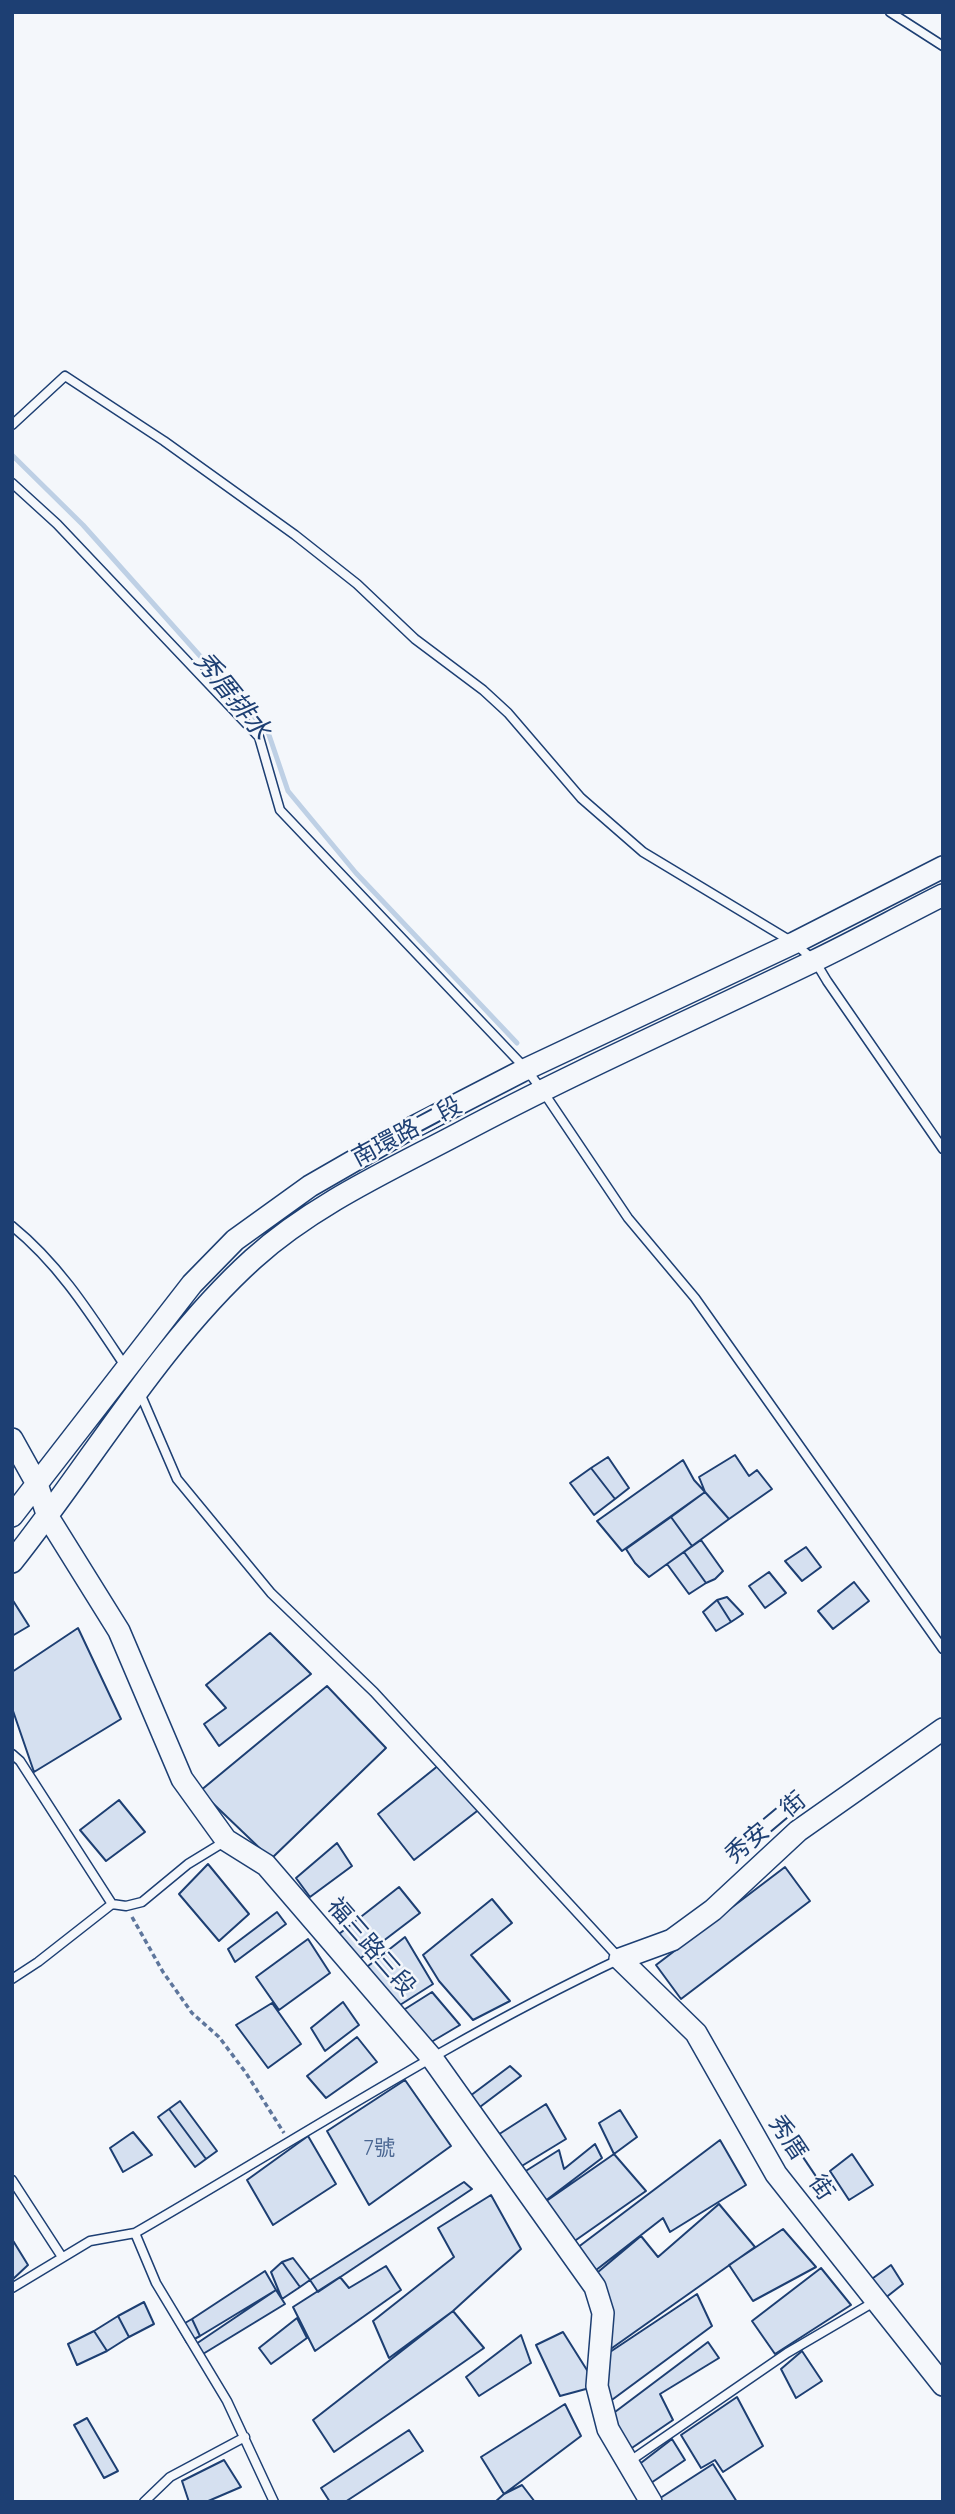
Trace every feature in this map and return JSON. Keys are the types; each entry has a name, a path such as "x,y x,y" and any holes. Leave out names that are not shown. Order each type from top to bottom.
{"street":[{"name":"南環路二段","path":"12,1516 192,1284 235,1240 310,1186 402,1133 526,1069 794,943 943,867"},
{"name":"南環路二段","path":"12,1562 139,1391 216,1295 255,1257 316,1210 542,1090 815,961 943,895"},
{"name":"福三路三段","path":"12,1439 37,1484 48,1517 119,1631 182,1779 226,1840 266,1865 432,2057 595,2287 603,2313 597,2386 608,2429 651,2502"},
{"name":"秀安二街","path":"620,1959 673,1940 713,1910 798,1831 943,1728"},
{"name":"秀厝一街","path":"620,1959 696,2033 776,2174 943,2385"}],"lane":[{"path":"890,12 943,46"},
{"path":"12,425 65,376 164,441 295,535 357,584 415,639 483,690 508,713 581,798 643,852 794,943 815,961 943,1149"},
{"path":"12,483 57,524 258,737 280,810 526,1069 628,1218 695,1298 943,1648"},
{"path":"12,1226 36,1246 74,1289 126,1367 177,1479 271,1593 374,1692 620,1959 432,2057 135,2233 90,2241 12,2288"},
{"path":"12,1754 20,1761 112,1904"},
{"path":"12,1979 112,1904 126,1906 142,1902 188,1864 226,1840"},
{"path":"12,2180 62,2257"},
{"path":"135,2233 156,2283 227,2401 274,2502"},
{"path":"627,2463 787,2353 877,2300"},
{"path":"144,2502 170,2477 244,2437"}],"path":[{"path":"126,1906 163,1972 192,2013 219,2037 233,2055 290,2143"}],"building":[{"path":"735,1455 749,1476 757,1470 772,1489 729,1519 705,1492 699,1477"},
{"path":"608,1457 629,1488 615,1499 591,1468"},
{"path":"683,1460 694,1480 705,1492 622,1551 597,1521"},
{"path":"591,1468 615,1499 594,1515 570,1483"},
{"path":"705,1492 729,1519 692,1546 671,1517"},
{"path":"671,1517 692,1546 649,1577 626,1549"},
{"path":"701,1540 723,1571 706,1583 684,1552"},
{"path":"806,1547 821,1567 802,1581 785,1561"},
{"path":"684,1552 706,1583 689,1594 667,1564"},
{"path":"769,1572 786,1593 765,1608 749,1586"},
{"path":"854,1582 869,1601 833,1629 818,1611"},
{"path":"727,1597 743,1614 731,1622 717,1600"},
{"path":"12,1599 29,1626 12,1636"},
{"path":"717,1600 731,1622 716,1631 703,1612"},
{"path":"78,1628 121,1719 34,1772 12,1708 12,1672"},
{"path":"270,1633 311,1674 219,1746 204,1724 226,1708 206,1685"},
{"path":"327,1686 386,1748 271,1859 200,1791"},
{"path":"444,1761 481,1808 414,1860 378,1814"},
{"path":"119,1800 145,1832 106,1861 80,1830"},
{"path":"337,1843 352,1866 310,1897 296,1878"},
{"path":"208,1864 249,1914 219,1941 179,1894"},
{"path":"785,1867 810,1901 681,1999 656,1965"},
{"path":"399,1887 420,1913 357,1961 339,1934"},
{"path":"492,1899 512,1923 471,1955 510,2001 473,2020 439,1981 423,1955"},
{"path":"277,1912 286,1924 235,1962 228,1949"},
{"path":"405,1937 433,1984 389,2012 363,1970"},
{"path":"308,1939 330,1973 279,2010 256,1977"},
{"path":"432,1992 460,2025 416,2051 394,2016"},
{"path":"343,2002 359,2025 325,2051 311,2028"},
{"path":"272,2003 301,2044 268,2068 236,2025"},
{"path":"357,2037 377,2062 326,2098 307,2076"},
{"path":"510,2066 521,2076 468,2116 462,2102"},
{"path":"405,2080 451,2146 369,2205 327,2131"},
{"path":"180,2101 217,2151 206,2159 169,2109"},
{"path":"546,2104 566,2139 507,2175 490,2140"},
{"path":"169,2109 206,2159 195,2167 158,2117"},
{"path":"620,2110 637,2137 614,2154 599,2123"},
{"path":"133,2132 152,2155 123,2172 110,2148"},
{"path":"308,2136 336,2184 273,2225 247,2180"},
{"path":"720,2140 746,2185 670,2232 663,2218 591,2274 573,2251"},
{"path":"595,2144 602,2158 532,2211 513,2179 559,2150 564,2169"},
{"path":"614,2154 646,2191 566,2247 532,2211"},
{"path":"852,2154 873,2185 849,2200 830,2171"},
{"path":"464,2182 472,2189 318,2292 310,2280"},
{"path":"491,2195 521,2249 453,2311 389,2358 373,2321 454,2257 438,2228"},
{"path":"719,2204 755,2247 605,2353 598,2272 641,2236 658,2257"},
{"path":"783,2229 816,2267 753,2301 729,2265"},
{"path":"12,2239 28,2265 12,2280"},
{"path":"293,2258 310,2280 300,2287 282,2262"},
{"path":"282,2262 300,2287 282,2299 271,2272"},
{"path":"891,2265 903,2284 870,2310 858,2289"},
{"path":"386,2266 401,2290 315,2351 293,2307 340,2277 349,2288"},
{"path":"821,2268 851,2305 775,2354 752,2321"},
{"path":"265,2271 276,2290 200,2336 192,2319"},
{"path":"276,2290 285,2304 198,2357 193,2346"},
{"path":"697,2294 712,2326 601,2408 601,2358"},
{"path":"144,2302 154,2324 129,2337 118,2316"},
{"path":"453,2311 484,2348 334,2452 313,2420"},
{"path":"118,2316 129,2337 107,2351 94,2331"},
{"path":"297,2318 307,2338 271,2364 259,2348"},
{"path":"192,2319 200,2336 187,2343 178,2327"},
{"path":"94,2331 107,2351 77,2365 68,2344"},
{"path":"563,2332 597,2386 560,2396 536,2345"},
{"path":"521,2335 531,2363 479,2396 466,2377"},
{"path":"708,2342 719,2358 660,2394 673,2420 623,2454 603,2421"},
{"path":"802,2351 822,2381 796,2398 781,2369"},
{"path":"737,2397 763,2446 723,2472 715,2460 701,2468 681,2435"},
{"path":"565,2404 581,2436 504,2494 481,2457"},
{"path":"87,2418 118,2471 104,2478 74,2425"},
{"path":"409,2430 423,2451 345,2502 330,2502 321,2488"},
{"path":"672,2439 685,2460 648,2485 637,2466"},
{"path":"224,2460 241,2487 206,2502 189,2502 182,2481"},
{"path":"713,2464 737,2502 654,2502"},
{"path":"522,2485 535,2502 495,2502 504,2494"}],"waterway":[{"name":"秀厝排水","path":"12,455 83,525 268,732 288,791 356,873 517,1043"}]}
